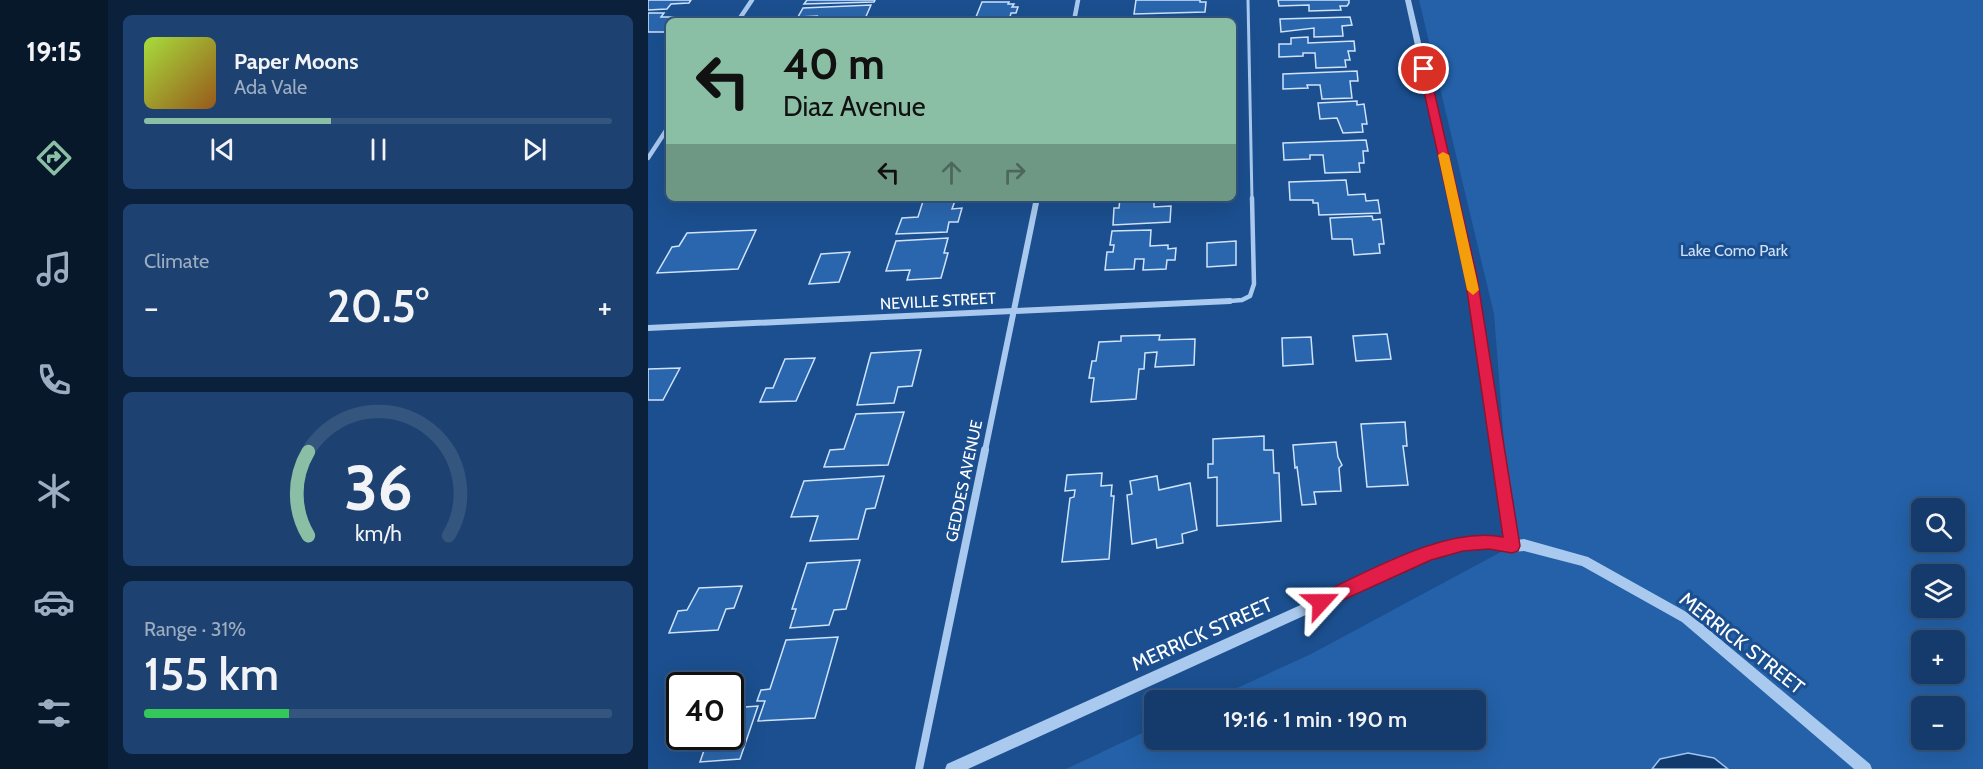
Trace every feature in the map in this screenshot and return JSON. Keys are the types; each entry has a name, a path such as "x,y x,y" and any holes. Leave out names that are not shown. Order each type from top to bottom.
{"street":[{"path":"740,18 752,0"},
{"path":"1075,18 1078,0"},
{"path":"1408,0 1471,277 1512,546"},
{"path":"648,158 666,131"},
{"name":"GEDDES AVENUE","path":"918,769 1036,201"},
{"name":"NEVILLE STREET","path":"648,328 1230,301"},
{"name":"MERRICK STREET","path":"952,769 1429,553 1463,543 1489,542 1512,546 1524,545 1584,561 1686,618 1865,769"}],"lane":[{"path":"1230,301 1242,300 1250,296 1254,284 1248,0"}],"green space":[{"name":"Lake Como Park","path":"1419,0 1983,0 1983,769 1066,769 1144,732 1144,750 1486,750 1486,690 1233,690 1311,654 1512,546 1494,314"}],"shaded area":[{"path":"1688,753 1714,758 1728,769 1652,769 1660,759"}],"building":[{"path":"648,0 691,0 689,3 671,4 667,9 648,10"},
{"path":"807,0 875,0 874,2 804,4"},
{"path":"1136,0 1200,0 1200,2 1206,2 1205,12 1134,14"},
{"path":"1278,0 1349,0 1349,3 1347,6 1340,6 1341,10 1309,11 1309,5 1279,6"},
{"path":"982,2 1009,2 1008,4 1014,4 1012,7 1018,7 1016,13 1011,13 1010,18 973,18 976,17"},
{"path":"871,5 865,18 798,17 803,8"},
{"path":"648,13 664,13 661,17 677,17 666,18 665,32 648,32"},
{"path":"1350,17 1352,25 1342,26 1343,36 1314,37 1314,28 1281,32 1280,19"},
{"path":"1308,37 1308,43 1354,41 1355,51 1348,51 1350,60 1345,60 1346,67 1316,68 1315,53 1279,57 1279,44 1291,44 1291,38"},
{"path":"1357,71 1358,81 1350,81 1352,98 1322,99 1320,85 1283,89 1283,74"},
{"path":"1357,101 1357,105 1364,104 1367,124 1362,124 1363,132 1343,133 1337,118 1320,119 1318,103"},
{"path":"1366,140 1368,151 1363,151 1364,163 1359,163 1360,172 1325,173 1323,155 1310,155 1310,159 1284,160 1283,143"},
{"path":"1346,180 1348,195 1365,194 1366,201 1378,200 1380,213 1319,215 1318,203 1313,203 1313,200 1290,200 1289,182"},
{"path":"923,201 955,201 952,209 962,208 958,222 949,222 947,232 896,234 902,218 918,217"},
{"path":"1120,201 1154,201 1154,207 1171,206 1170,222 1113,225 1114,208 1119,208"},
{"path":"1372,216 1373,220 1381,219 1384,244 1379,244 1380,253 1354,255 1352,239 1332,239 1330,218"},
{"path":"756,230 738,269 657,273 672,247 679,246 687,233"},
{"path":"1151,230 1150,246 1168,245 1168,249 1176,248 1175,260 1167,260 1166,269 1143,270 1144,259 1135,259 1134,269 1105,270 1107,252 1113,252 1114,245 1110,245 1112,231"},
{"path":"948,238 944,253 948,253 941,278 907,280 910,270 886,271 896,241"},
{"path":"1236,241 1236,265 1207,267 1207,243"},
{"path":"850,252 839,282 809,284 821,254"},
{"path":"1387,334 1391,359 1356,361 1353,336"},
{"path":"1160,335 1159,340 1195,339 1194,365 1155,367 1157,352 1145,353 1144,369 1139,369 1136,399 1091,402 1094,378 1089,378 1092,361 1096,361 1099,342 1121,341 1121,336"},
{"path":"1311,337 1313,364 1283,366 1282,338"},
{"path":"921,350 912,386 898,387 894,403 857,405 871,353"},
{"path":"815,358 796,401 760,402 766,388 773,388 785,359"},
{"path":"680,368 663,400 648,400 648,369"},
{"path":"904,412 888,465 824,467 830,450 844,449 856,414"},
{"path":"1405,422 1407,446 1403,446 1408,485 1367,487 1361,424"},
{"path":"1264,436 1264,450 1273,450 1274,473 1279,473 1281,521 1217,526 1217,477 1208,478 1208,464 1213,464 1213,439"},
{"path":"1336,442 1338,457 1342,465 1339,468 1341,491 1314,492 1316,504 1302,505 1293,445"},
{"path":"1102,473 1101,486 1112,485 1111,496 1114,496 1109,559 1062,562 1070,498 1074,497 1075,490 1065,491 1067,475"},
{"path":"884,476 875,508 866,509 858,539 810,541 818,516 791,517 804,481"},
{"path":"1157,476 1159,490 1190,483 1197,530 1182,534 1183,543 1157,548 1156,539 1132,544 1127,495 1132,494 1130,481"},
{"path":"860,560 846,609 834,610 829,625 790,628 796,609 792,609 807,563"},
{"path":"742,586 734,608 726,609 718,630 669,633 678,611 687,610 699,588"},
{"path":"838,637 815,718 758,721 765,701 757,701 761,690 770,689 786,640"},
{"path":"758,706 744,747 744,707"},
{"path":"704,750 743,750 740,759 700,762"}],"slow traffic":[{"path":"1443,155 1473,290"}],"route":[{"path":"1321,602 1429,553 1463,543 1489,542 1512,546 1471,277 1424,69"}]}
